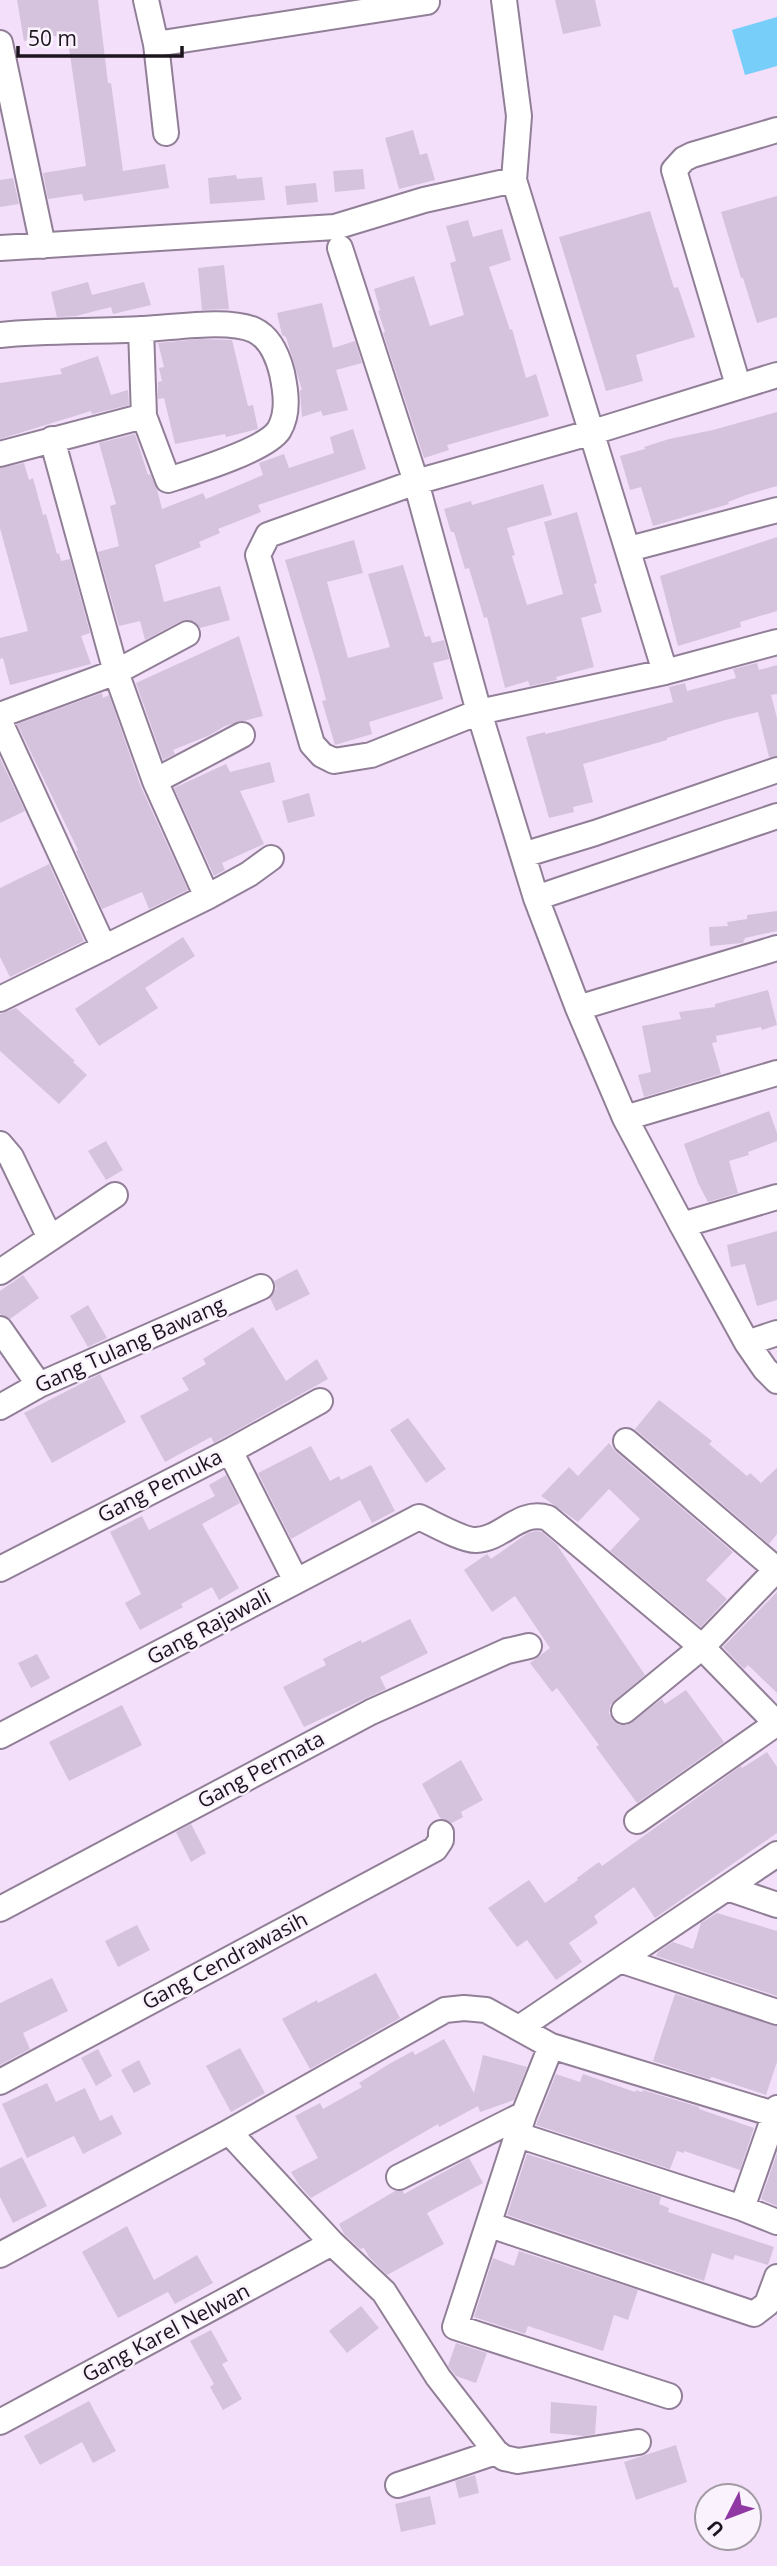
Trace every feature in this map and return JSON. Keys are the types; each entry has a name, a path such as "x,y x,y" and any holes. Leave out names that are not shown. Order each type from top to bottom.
{"street":[{"path":"146,0 156,44 166,134"},
{"path":"156,44 426,0"},
{"path":"504,0 519,116 514,180 665,672"},
{"path":"0,43 43,246"},
{"path":"738,386 674,170 692,155 777,130"},
{"path":"0,248 335,227 424,200 514,180"},
{"path":"340,248 416,482 479,712 536,898 578,1008 625,1118 682,1225 747,1343 777,1381"},
{"path":"0,335 40,331 141,330 211,324 254,330 267,341 276,354 282,374 286,409 278,431 260,446 169,480 144,416 141,330"},
{"path":"777,375 593,432 416,482 268,535 258,555 312,744 322,755 334,761 371,755 479,712 665,672 777,642"},
{"path":"0,454 144,416"},
{"path":"52,439 116,672 155,781 207,897"},
{"path":"629,549 777,510"},
{"path":"0,715 116,672 187,634"},
{"path":"0,722 104,948"},
{"path":"155,781 242,735"},
{"path":"523,855 595,833 777,769"},
{"path":"536,898 777,816"},
{"path":"1,995 207,897 249,874 271,858"},
{"path":"578,1008 777,947"},
{"path":"625,1118 777,1073"},
{"path":"0,1144 11,1157 50,1238"},
{"path":"0,1272 115,1195"},
{"path":"682,1225 777,1197"},
{"name":"Gang Tulang Bawang","path":"0,1407 39,1385 261,1287"},
{"path":"0,1329 39,1385"},
{"path":"747,1343 777,1333"},
{"name":"Gang Pemuka","path":"0,1569 230,1451 320,1401"},
{"path":"624,1711 702,1647 777,1570 626,1441"},
{"path":"230,1451 296,1581"},
{"name":"Gang Rajawali","path":"0,1736 419,1517 474,1541 531,1515 548,1518 702,1647"},
{"name":"Gang Permata","path":"0,1909 371,1712 507,1651 529,1646"},
{"path":"637,1821 777,1724 702,1647"},
{"name":"Gang Cendrawasih","path":"0,2082 435,1849 441,1840 441,1833"},
{"path":"519,2028 777,1854"},
{"path":"727,1888 777,1905"},
{"path":"620,1960 777,2012"},
{"path":"0,2255 229,2132 445,2010 464,2008 486,2010 551,2046 776,2112 742,2208"},
{"path":"551,2046 521,2124 455,2327 669,2396"},
{"path":"399,2177 521,2124 777,2222"},
{"path":"229,2132 332,2243 384,2292 438,2377 496,2452 504,2458 518,2461 638,2442"},
{"path":"490,2225 754,2314 767,2304 777,2277"},
{"name":"Gang Karel Nelwan","path":"0,2422 332,2243"},
{"path":"398,2485 496,2452"}],"water":[{"path":"777,17 777,66 745,75 732,30"}],"building":[{"path":"17,0 98,0 108,83 111,83 123,171 165,164 169,188 84,201 82,194 48,199 43,173 86,166 67,34 24,41"},
{"path":"555,0 595,0 601,26 563,34"},
{"path":"413,130 420,155 427,153 435,180 399,189 385,138"},
{"path":"363,169 365,189 335,192 333,171"},
{"path":"236,175 237,179 262,177 265,200 210,204 208,178"},
{"path":"13,178 19,204 0,207 0,180"},
{"path":"316,183 318,202 287,205 285,186"},
{"path":"777,196 777,317 757,323 721,212"},
{"path":"650,211 674,288 678,287 695,337 636,355 643,381 606,391 559,237"},
{"path":"468,220 473,237 502,229 511,260 489,267 510,330 512,329 526,378 536,374 549,416 447,445 449,450 424,458 383,333 385,332 374,289 414,276 430,326 464,315 450,263 456,261 446,226"},
{"path":"224,265 229,309 202,310 198,268"},
{"path":"88,282 92,295 144,282 151,305 113,314 111,307 76,316 57,317 51,292"},
{"path":"322,303 333,348 355,341 362,363 336,370 348,410 323,416 321,411 302,417 302,390 277,313"},
{"path":"200,339 232,340 248,406 253,405 258,429 226,437 225,434 175,444 164,398 158,399 158,382 162,381 159,368 164,367 158,343"},
{"path":"98,356 111,395 128,390 129,405 92,414 91,411 0,439 0,383 62,374 60,369"},
{"path":"777,412 777,486 746,495 728,502 729,504 653,526 641,487 630,490 620,456 669,439"},
{"path":"353,429 366,469 258,505 261,512 218,529 220,533 199,542 201,547 155,565 164,602 220,586 230,620 200,628 194,621 181,621 145,640 140,621 119,626 98,552 119,546 110,506 116,504 99,443 135,434 162,509 203,493 206,499 263,475 259,463 284,454 289,468 334,453 330,437"},
{"path":"24,463 29,480 33,478 57,554 59,553 61,561 70,559 90,633 81,636 91,664 10,685 3,658 0,659 0,638 28,631 0,528 0,468"},
{"path":"543,484 552,515 507,528 515,555 512,556 527,605 563,594 544,522 577,512 597,583 594,584 602,612 581,618 594,667 556,677 557,680 530,686 528,681 505,688 487,617 484,618 469,568 465,569 444,509 471,501 472,505"},
{"path":"777,537 777,611 740,622 741,627 678,646 660,576"},
{"path":"354,540 363,573 327,582 348,658 390,647 368,574 403,565 425,637 430,636 432,643 444,640 449,659 433,663 443,699 369,722 372,734 335,745 322,701 326,700 318,669 285,560"},
{"path":"239,636 263,716 225,726 173,750 175,754 163,760 136,683"},
{"path":"757,663 759,670 777,665 777,694 771,695 777,718 777,756 769,757 758,712 725,720 583,764 593,802 573,807 574,812 549,818 526,737 673,702 669,687 685,683 687,691 736,678 733,669"},
{"path":"102,693 103,698 109,695 141,787 188,890 149,909 142,892 102,909 76,851 78,850 17,724"},
{"path":"0,758 25,811 0,823"},
{"path":"270,762 275,782 240,791 264,844 222,863 225,870 214,876 174,788 226,764 230,772"},
{"path":"309,793 315,816 288,823 282,801"},
{"path":"49,864 84,941 10,977 0,957 0,888"},
{"path":"777,911 777,931 745,938 743,943 710,946 709,927 728,926 727,922 747,919 747,915"},
{"path":"183,937 195,956 145,988 158,1008 99,1046 75,1009"},
{"path":"768,990 777,1025 762,1030 761,1027 716,1036 717,1042 712,1043 721,1074 644,1097 638,1075 651,1072 642,1026 681,1019 679,1012 715,1007 715,1004"},
{"path":"16,1008 87,1075 59,1104 0,1051 0,1014"},
{"path":"769,1111 777,1141 748,1152 749,1155 729,1161 738,1193 708,1202 684,1144"},
{"path":"106,1141 123,1170 106,1180 88,1151"},
{"path":"777,1231 777,1300 757,1306 745,1264 731,1267 727,1245"},
{"path":"297,1269 310,1294 276,1311 270,1298 276,1289 274,1281"},
{"path":"23,1275 39,1298 10,1319 0,1314 0,1291"},
{"path":"88,1305 107,1338 88,1347 70,1316"},
{"path":"253,1327 286,1381 317,1359 328,1379 214,1443 211,1437 165,1462 140,1416 189,1390 182,1378 206,1364 203,1359"},
{"path":"100,1374 126,1422 52,1463 24,1413"},
{"path":"659,1400 712,1441 709,1444 747,1476 750,1473 761,1483 777,1468 777,1534 769,1544 635,1429"},
{"path":"408,1418 446,1469 426,1483 390,1430"},
{"path":"609,1443 616,1452 733,1552 706,1580 727,1599 701,1627 610,1551 640,1519 609,1489 578,1522 541,1496 569,1467 578,1476"},
{"path":"311,1446 330,1481 339,1476 341,1480 371,1465 395,1511 372,1523 360,1500 291,1539 258,1473"},
{"path":"226,1475 240,1503 202,1524 239,1588 219,1600 212,1587 181,1604 183,1607 140,1630 125,1603 141,1594 110,1532 142,1516 149,1530 215,1496 209,1485"},
{"path":"537,1531 557,1545 645,1675 610,1705 609,1713 613,1721 619,1725 627,1725 662,1699 665,1704 686,1690 724,1742 637,1803 557,1688 552,1692 530,1663 550,1648 515,1596 492,1612 464,1570 487,1554 491,1559 528,1533"},
{"path":"777,1592 777,1693 748,1665 744,1669 723,1647"},
{"path":"410,1619 428,1653 380,1677 386,1689 304,1727 283,1687 326,1665 323,1659"},
{"path":"37,1654 50,1678 31,1688 18,1663"},
{"path":"122,1705 142,1745 69,1781 49,1742"},
{"path":"767,1752 777,1767 777,1833 655,1918 634,1887 594,1916 598,1923 569,1943 582,1962 556,1980 527,1940 517,1947 488,1908 529,1880 545,1903 599,1862 602,1866 741,1766 742,1768"},
{"path":"461,1760 483,1800 461,1812 463,1817 452,1823 440,1818 422,1784"},
{"path":"191,1824 206,1853 191,1862 176,1832"},
{"path":"717,1913 777,1931 777,1996 656,1956 673,1942 693,1949 701,1923"},
{"path":"137,1925 150,1950 118,1967 105,1941"},
{"path":"376,1973 400,2018 310,2069 282,2019"},
{"path":"52,1978 68,2011 23,2033 30,2049 0,2065 0,2003"},
{"path":"675,1994 777,2026 777,2062 766,2095 653,2061"},
{"path":"444,2039 474,2093 483,2055 527,2067 514,2100 480,2112 478,2106 439,2127 438,2124 311,2198 291,2172 318,2158 295,2116 320,2103 323,2109 362,2087 359,2083 389,2064 413,2051 415,2055"},
{"path":"240,2048 265,2093 231,2112 206,2066"},
{"path":"98,2049 112,2076 96,2086 81,2058"},
{"path":"139,2060 151,2084 134,2093 121,2070"},
{"path":"556,2074 580,2082 583,2074 635,2092 643,2090 754,2128 740,2170 684,2151 677,2151 670,2169 536,2125"},
{"path":"47,2083 56,2102 85,2088 100,2121 112,2115 122,2134 83,2154 74,2136 27,2158 2,2104"},
{"path":"777,2153 777,2206 761,2199"},
{"path":"527,2154 661,2197 659,2204 669,2208 668,2212 774,2247 768,2265 735,2255 733,2260 712,2253 704,2281 507,2215"},
{"path":"22,2157 47,2206 13,2223 0,2197 0,2168"},
{"path":"469,2158 483,2183 427,2213 444,2244 387,2275 364,2248 360,2249 344,2234 339,2224 395,2191 403,2191 404,2194"},
{"path":"127,2226 154,2280 197,2255 213,2283 175,2304 168,2292 118,2318 82,2252"},
{"path":"519,2251 638,2290 628,2320 614,2315 603,2351 528,2326 525,2334 474,2317 493,2258 514,2266"},
{"path":"361,2306 379,2328 347,2353 329,2331"},
{"path":"211,2330 228,2361 222,2364 242,2399 223,2410 210,2387 214,2384 190,2341"},
{"path":"456,2343 487,2353 476,2383 456,2376 448,2366"},
{"path":"89,2401 116,2451 93,2463 82,2442 40,2465 24,2436"},
{"path":"551,2402 597,2406 595,2434 584,2436 550,2433"},
{"path":"676,2445 687,2482 636,2500 624,2462"},
{"path":"475,2475 479,2493 459,2498 455,2481"},
{"path":"430,2496 436,2524 401,2532 395,2504"}]}
